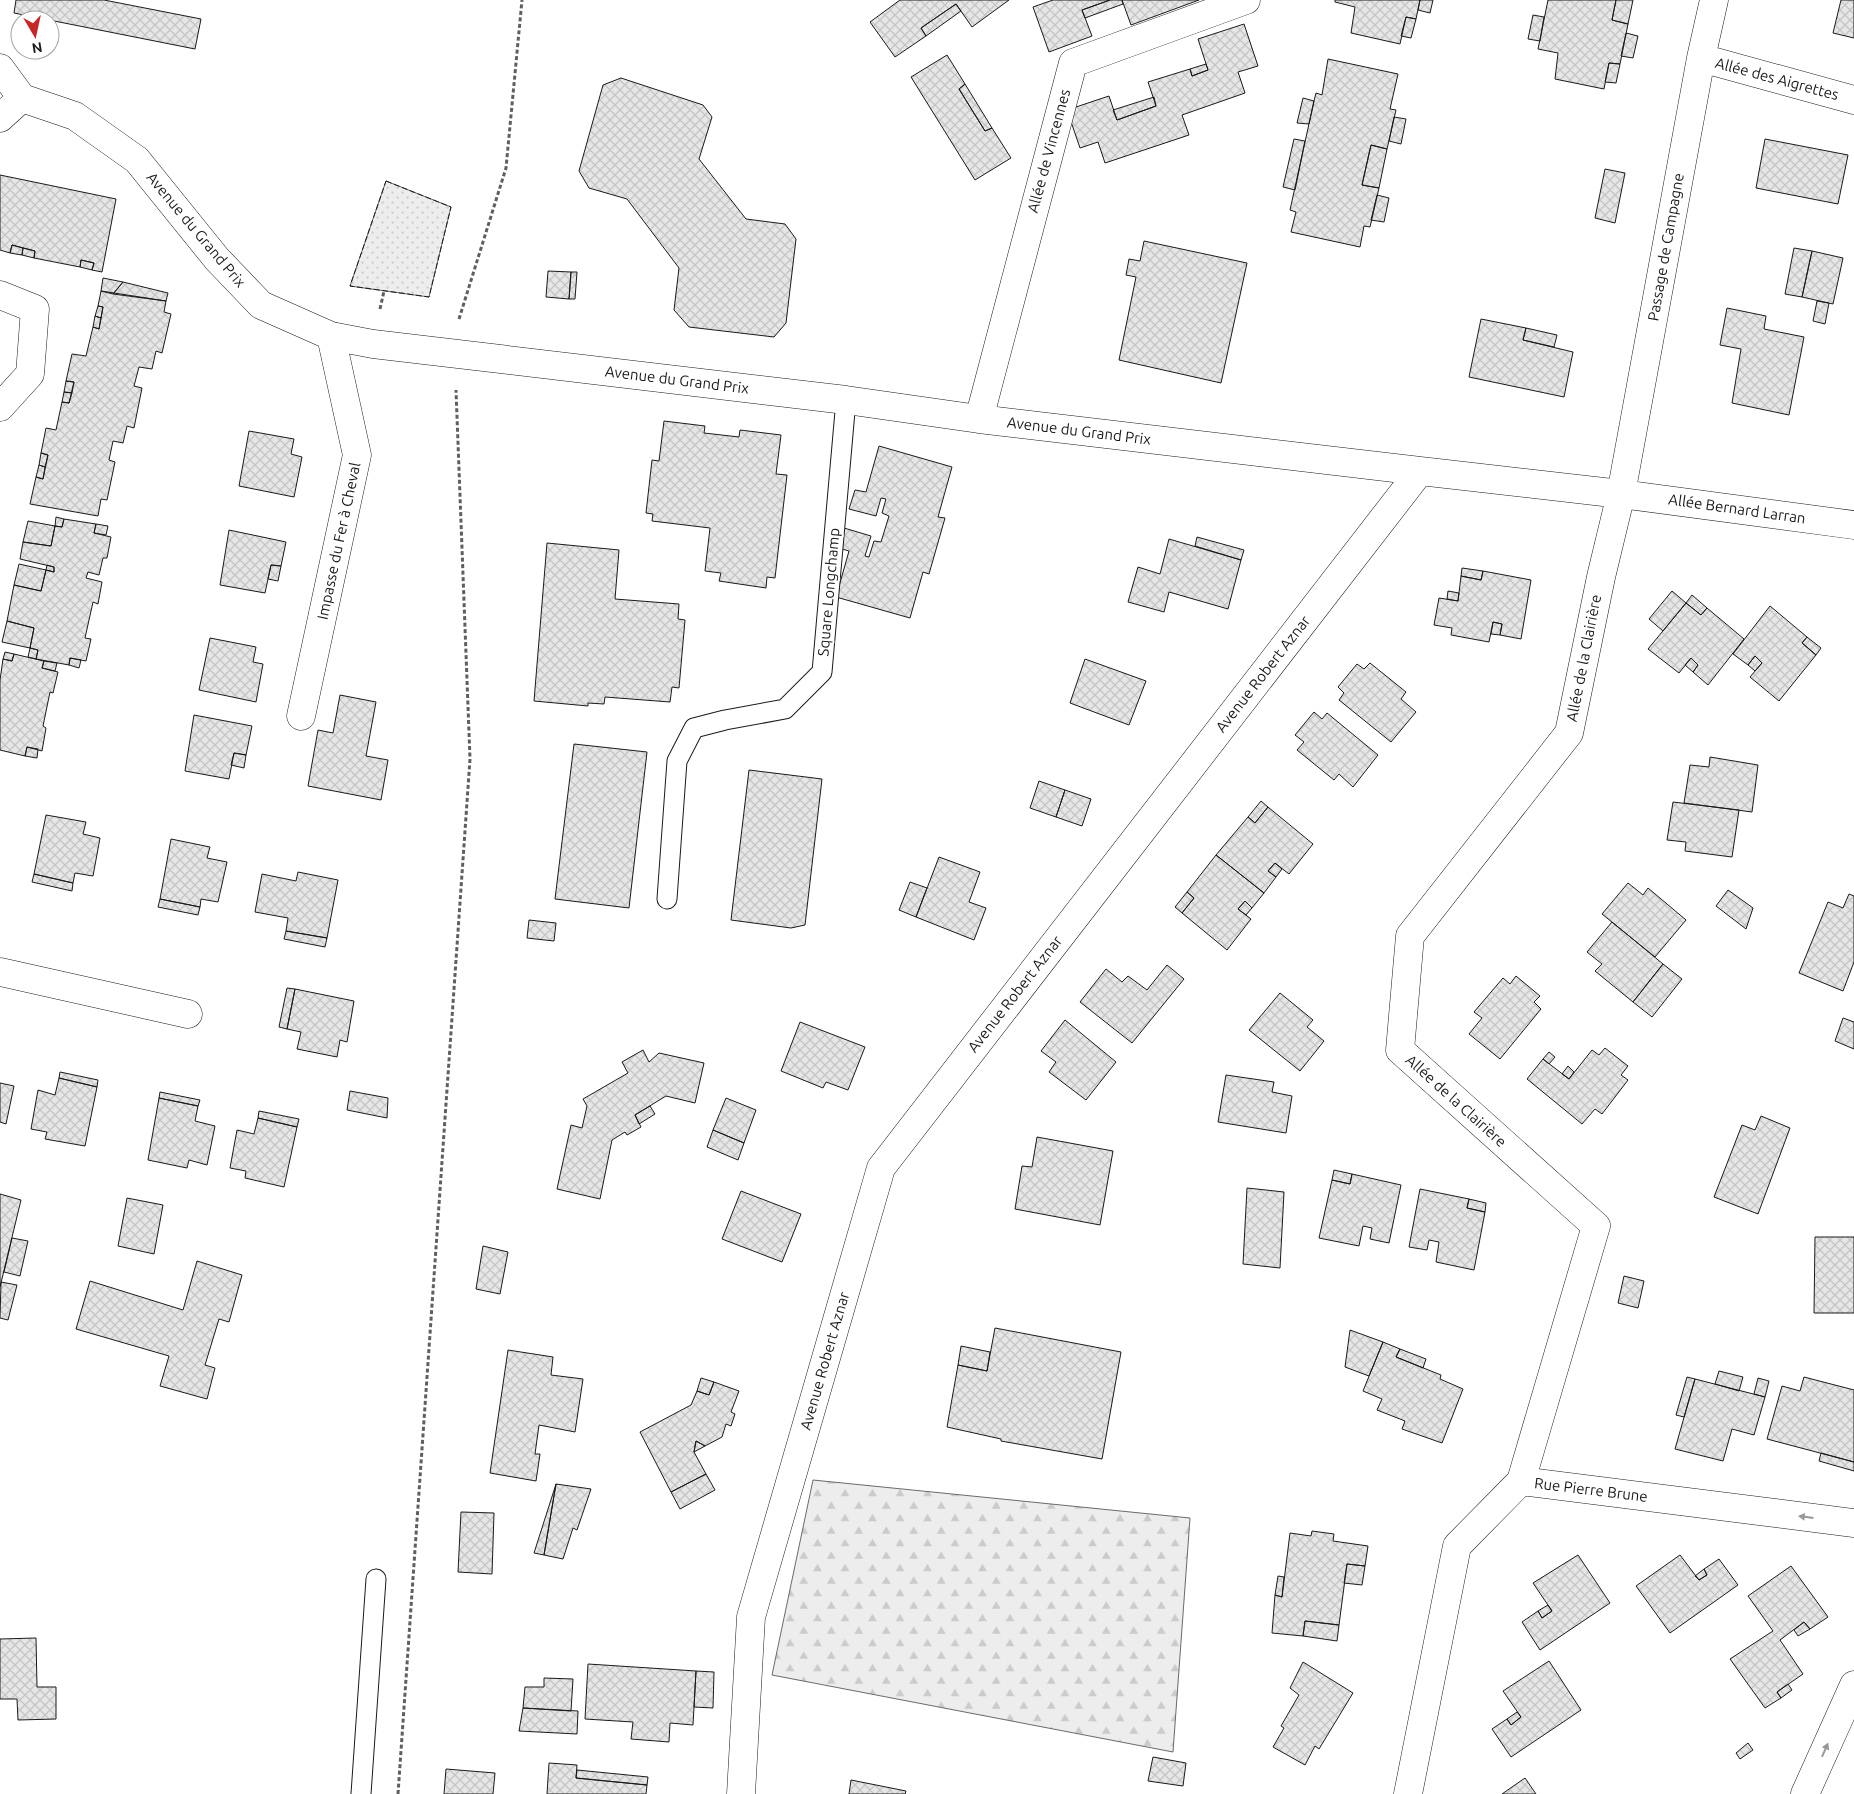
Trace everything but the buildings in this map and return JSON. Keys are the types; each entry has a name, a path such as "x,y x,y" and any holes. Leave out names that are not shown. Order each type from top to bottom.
{"street":[{"name":"Allée de Vincennes","path":"980,419 1072,63 1246,0"},
{"name":"Passage de Campagne","path":"1621,494 1701,58 1714,0"},
{"name":"Allée des Aigrettes","path":"1701,58 1854,100"},
{"path":"0,68 22,98 0,118"},
{"name":"Avenue du Grand Prix","path":"22,98 74,116 137,160 217,259 261,305 331,336 373,344 846,400 980,419 1420,470"},
{"path":"0,295 35,309 30,374 0,407"},
{"name":"Impasse du Fer à Cheval","path":"302,716 357,455 331,336"},
{"path":"1420,470 1621,494"},
{"name":"Avenue Robert Aznar","path":"741,1794 751,1617 882,1168 1420,470"},
{"name":"Allée Bernard Larran","path":"1621,494 1854,525"},
{"name":"Allée de la Clairière","path":"1521,1481 1596,1226 1400,1050 1410,936 1569,733 1601,577 1621,494"},
{"path":"0,972 188,1014"},
{"name":"Rue Pierre Brune","path":"1408,1794 1457,1546 1521,1481 1854,1523"},
{"path":"1805,1794 1854,1685"}],"lane":[{"name":"Square Longchamp","path":"667,900 677,761 694,728 725,720 786,710 822,672 846,400"},
{"path":"361,1794 376,1578"}],"path":[{"path":"398,1794 470,759 454,334 506,168 522,0"}],"green space":[{"path":"386,181 451,207 429,297 350,286"},
{"path":"813,1480 1190,1518 1173,1752 772,1675"}],"fence":[{"path":"386,181 451,207 429,297 350,286 386,181"}]}
